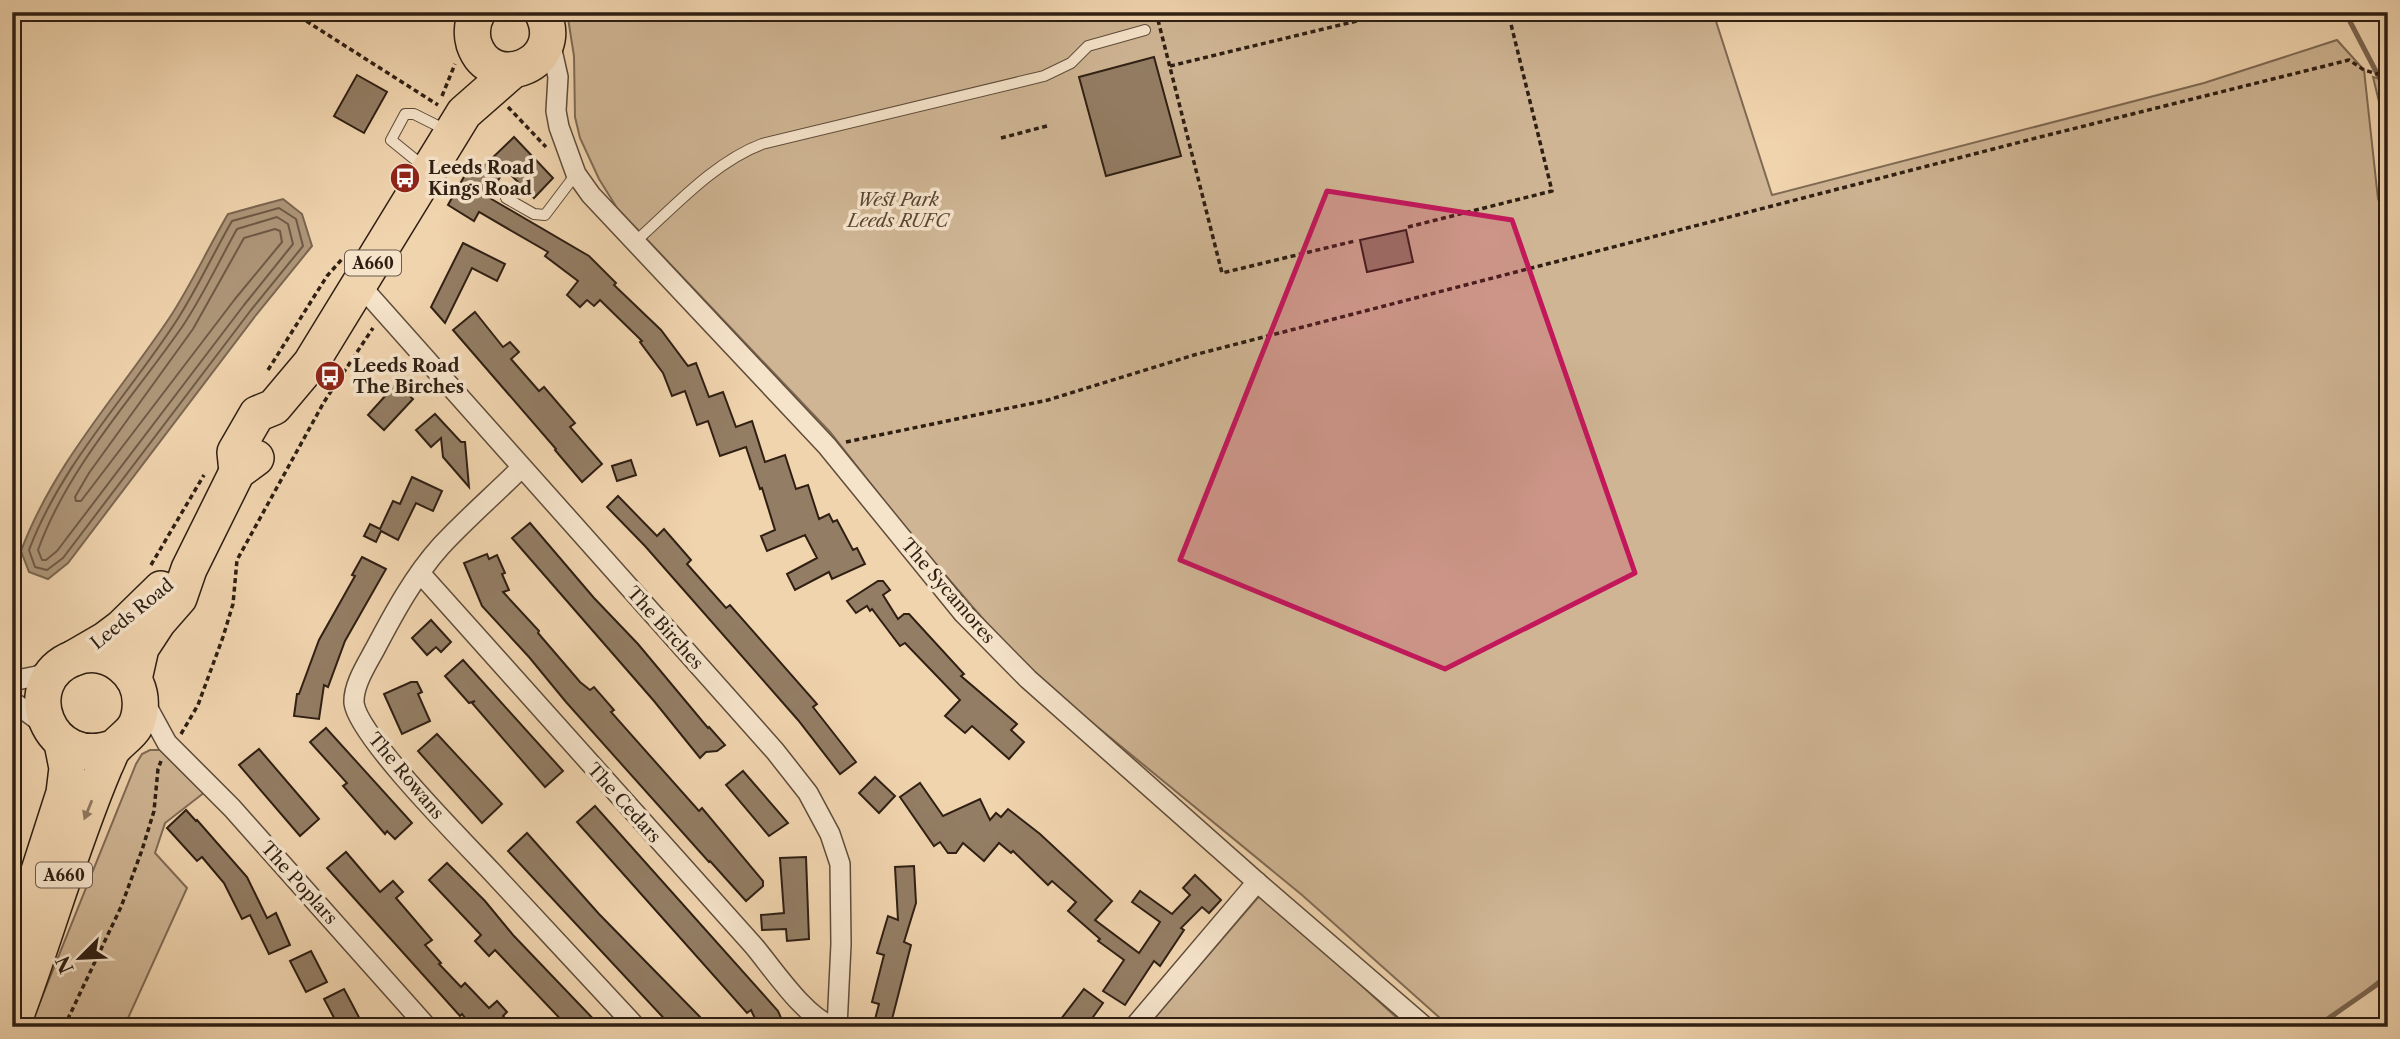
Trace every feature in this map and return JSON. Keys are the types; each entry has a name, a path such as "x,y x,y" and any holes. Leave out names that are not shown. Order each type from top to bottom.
{"highway":[{"name":"Leeds Road","path":"136,684 141,648 148,635 179,598 223,469 268,393 311,363 429,170 449,119 472,26 478,12"},
{"name":"Leeds Road","path":"449,119 540,56 546,45 545,22"},
{"path":"465,56 502,69 517,70"},
{"name":"Leeds Road","path":"69,660 105,640 136,614 156,592 189,569"},
{"path":"87,655 101,655 125,668 136,684 141,710 128,737 118,745 93,753 82,752 56,735 44,716 44,692 55,671 69,660 87,655"},
{"name":"A660","path":"16,1016 17,944 64,793 67,768 56,735"},
{"name":"A660","path":"16,1016 77,835 118,745"}],"street":[{"name":"The Sycamores","path":"545,22 558,77 556,111 559,127 576,174 591,195 827,446 963,613 1028,679 1425,1027"},
{"path":"517,70 537,74 556,91"},
{"name":"The Birches","path":"360,285 775,751 808,793 830,834 840,864 841,931 835,1027"},
{"name":"The Rowans","path":"521,468 441,547 420,573 396,611 357,688 354,703 362,723 376,744 636,1027"},
{"name":"The Cedars","path":"420,573 753,945 805,1007 820,1022 835,1027"},
{"path":"12,681 37,676 69,660"},
{"name":"The Poplars","path":"136,684 169,746 232,808 427,1027"},
{"path":"12,701 56,735"},
{"path":"118,745 139,740 169,746"},
{"path":"1134,1027 1257,882"}],"lane":[{"path":"635,242 722,165 741,152 762,144 1044,76 1071,63 1088,46 1148,26"},
{"path":"429,170 391,140 405,114 449,119"},
{"path":"506,198 534,214 545,215 576,174"}],"path":[{"path":"292,12 449,119 465,56"},
{"path":"1148,26 1158,20 1189,12"},
{"path":"1170,66 1394,12"},
{"path":"1408,227 1552,191 1508,12"},
{"path":"1158,20 1222,273 1355,241"},
{"path":"827,446 1048,400 1194,355 2350,60 2364,70 2388,76"},
{"path":"1000,138 1048,126"},
{"path":"268,393 327,275 350,250"},
{"path":"64,1027 121,907 142,850 154,811 158,769 169,746 198,705 233,604 236,560 324,402 384,313"},
{"path":"148,569 223,469"}],"highlighted area":[{"path":"1327,191 1512,220 1635,573 1445,669 1180,560"}],"green space":[{"name":"West Park Leeds RUFC","path":"567,12 1713,12 1772,195 2204,83 2337,40 2364,70 2378,199 2388,218 2388,973 2321,1027 1450,1027 1302,895 1050,688 990,627 914,539 830,432 617,208 599,179 580,138 575,117 574,56"},
{"path":"2373,77 2388,81 2388,139"},
{"path":"150,750 162,750 205,792 165,823 155,853 187,888 124,1027 30,1027 136,764 142,754"},
{"path":"1261,894 1407,1027 1146,1027"}],"water":[{"path":"283,199 302,214 312,246 256,315 68,563 48,579 29,572 21,551 51,488 88,430 170,317 228,214"}],"building":[{"path":"1154,57 1181,156 1106,176 1079,77"},
{"path":"357,75 387,92 364,133 334,116"},
{"path":"514,137 553,178 534,198 505,169 488,197 589,256 616,283 614,285 661,330 688,366 696,363 709,397 723,392 736,427 752,421 765,462 785,455 796,489 808,485 819,519 829,514 833,522 837,520 853,550 857,548 865,564 832,579 829,572 795,590 787,574 817,558 805,535 767,551 761,536 775,530 746,447 720,456 708,421 697,425 685,391 672,396 663,373 640,342 642,341 600,300 594,306 587,300 580,307 567,295 578,281 545,256 548,252 479,212 474,221 448,205 473,161 483,167"},
{"path":"1406,230 1413,262 1367,272 1360,240"},
{"path":"463,243 505,264 497,281 472,268 445,323 431,307"},
{"path":"475,312 503,347 510,342 519,352 511,359 539,391 544,387 575,423 570,427 602,464 582,482 453,330"},
{"path":"396,384 413,399 384,430 368,415"},
{"path":"435,414 461,442 465,442 469,487 443,457 441,438 431,447 416,430"},
{"path":"631,460 636,475 617,481 612,466"},
{"path":"412,477 442,491 433,511 416,503 398,540 381,531 376,542 364,536 370,524 380,529 393,501 400,504"},
{"path":"618,496 657,536 664,529 691,560 687,564 726,608 730,605 817,704 813,707 856,762 840,774 798,720 645,546 607,507"},
{"path":"530,523 725,745 717,751 706,752 700,758 512,538"},
{"path":"487,554 489,559 497,555 505,573 502,574 509,590 503,592 580,682 590,690 594,687 614,710 611,712 699,811 702,808 763,881 763,886 746,901 482,606 464,563"},
{"path":"362,557 386,569 345,641 328,687 324,685 319,719 294,716 297,694 319,640 355,576 352,575"},
{"path":"878,581 883,581 890,590 883,595 898,619 909,614 964,674 961,676 1017,724 1011,730 1024,742 1009,759 972,726 965,733 945,716 960,700 905,643 900,646 872,609 870,611 867,606 856,613 847,601"},
{"path":"431,620 451,642 441,652 436,647 427,655 412,638"},
{"path":"463,660 563,771 545,787 472,703 475,701 469,703 445,676"},
{"path":"417,682 422,692 418,694 430,721 402,734 384,694"},
{"path":"326,728 412,823 395,839 387,831 385,834 343,786 347,783 310,742"},
{"path":"437,734 502,804 482,823 418,751"},
{"path":"259,749 319,819 300,836 239,765"},
{"path":"743,771 788,823 769,836 726,785"},
{"path":"875,777 895,796 879,813 859,793"},
{"path":"920,783 943,816 980,799 990,820 996,813 1001,817 1008,809 1040,834 1112,901 1095,920 1139,953 1160,922 1132,902 1140,891 1172,914 1190,895 1183,888 1195,875 1221,900 1209,913 1202,907 1181,928 1184,930 1160,966 1154,961 1125,1005 1103,991 1124,960 1098,941 1100,939 1068,911 1076,902 1052,881 1048,885 1013,851 1011,853 999,843 984,861 963,843 956,853 948,853 940,842 934,846 900,797"},
{"path":"595,806 778,1011 785,1027 759,1027 751,1010 747,1013 577,822"},
{"path":"186,810 247,877 267,918 276,913 290,945 269,954 250,915 242,919 224,883 202,857 197,861 167,828"},
{"path":"527,833 599,914 703,1020 695,1027 672,1027 508,851"},
{"path":"346,852 380,892 393,881 403,892 396,898 432,940 425,945 441,963 439,964 461,987 465,983 489,1008 497,1001 507,1012 503,1016 513,1027 472,1027 462,1014 460,1016 327,868"},
{"path":"806,857 809,939 787,941 786,929 762,930 761,915 784,913 780,858"},
{"path":"447,863 601,1027 568,1027 495,950 489,956 475,941 481,935 429,880"},
{"path":"914,866 916,903 904,942 911,945 890,1027 873,1027 879,1004 872,1002 884,955 877,953 888,916 898,920 895,867"},
{"path":"311,951 327,982 306,992 290,961"},
{"path":"344,989 364,1027 339,1027 324,999"},
{"path":"1084,989 1103,1003 1086,1027 1071,1027 1061,1019"}],"waterway":[{"path":"2345,12 2380,79 2388,112"},
{"path":"2316,1027 2388,977"}],"place":[{"name":"Leeds Road Kings Road","path":"405,178"},
{"name":"Leeds Road The Birches","path":"330,376"}]}
